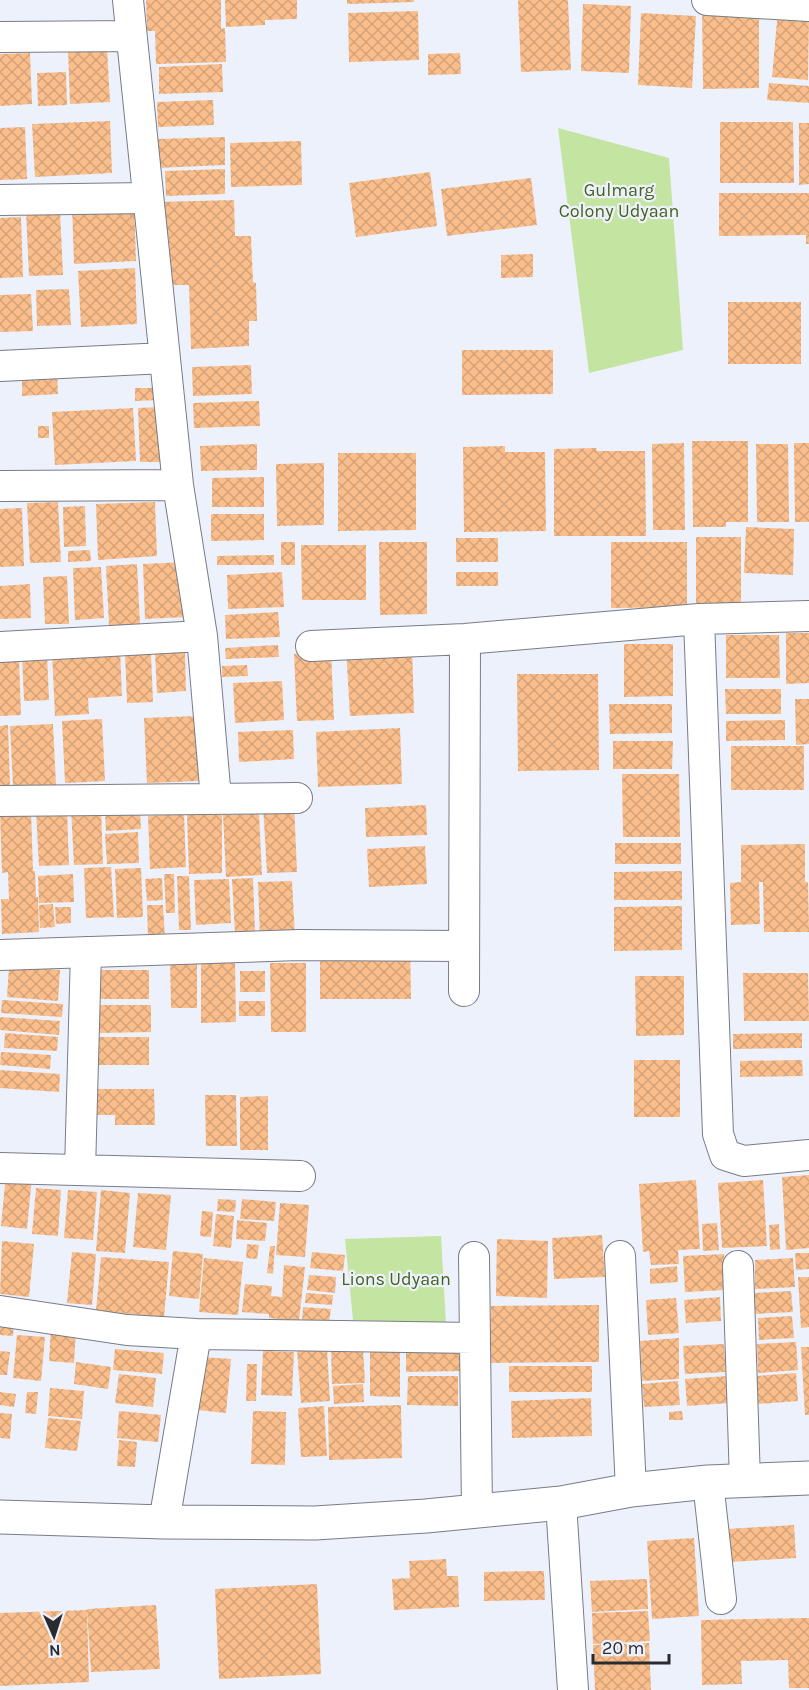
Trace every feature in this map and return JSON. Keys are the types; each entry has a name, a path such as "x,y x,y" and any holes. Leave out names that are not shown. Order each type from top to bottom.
{"street":[{"path":"128,0 178,485 202,636 216,799"},
{"path":"707,0 790,4"},
{"path":"0,37 131,36"},
{"path":"0,200 148,198"},
{"path":"0,366 165,358"},
{"path":"0,486 178,485"},
{"path":"311,646 465,639 699,618 809,616"},
{"path":"699,618 718,1134 725,1155 744,1161 809,1155"},
{"path":"0,647 202,636"},
{"path":"464,992 465,639"},
{"path":"0,801 297,798"},
{"path":"0,955 300,945 463,946"},
{"path":"80,1170 86,952"},
{"path":"0,1168 300,1176"},
{"path":"620,1256 631,1490"},
{"path":"474,1257 477,1511"},
{"path":"738,1266 745,1481"},
{"path":"0,1311 127,1330 196,1334 475,1338"},
{"path":"164,1522 196,1334"},
{"path":"0,1516 164,1522 315,1523 561,1503 631,1490 708,1482 809,1479"},
{"path":"708,1482 721,1599"},
{"path":"561,1503 573,1690"}],"green space":[{"name":"Gulmarg Colony Udyaan","path":"558,128 669,158 683,350 589,373"},
{"name":"Lions Udyaan","path":"441,1236 446,1324 353,1320 345,1239"}],"building":[{"path":"146,0 221,0 221,29 225,28 226,62 156,64 155,31 147,31"},
{"path":"225,0 297,0 297,19 265,20 265,25 226,27"},
{"path":"347,0 414,0 414,2 347,4"},
{"path":"518,0 568,0 571,70 521,72"},
{"path":"583,4 631,6 629,73 581,71"},
{"path":"759,9 759,88 703,89 702,10"},
{"path":"778,10 809,13 808,80 772,77"},
{"path":"418,11 419,60 349,62 348,13"},
{"path":"641,13 696,16 692,88 638,85"},
{"path":"107,47 110,102 70,104 68,49"},
{"path":"30,53 32,104 0,106 0,54"},
{"path":"460,53 461,74 428,75 428,54"},
{"path":"222,64 223,92 159,94 159,67"},
{"path":"66,72 67,105 38,106 37,73"},
{"path":"769,83 809,86 809,103 767,100"},
{"path":"213,100 214,125 158,127 157,102"},
{"path":"110,121 112,173 35,177 32,124"},
{"path":"720,122 793,122 794,183 720,183"},
{"path":"799,123 809,123 809,184 799,185"},
{"path":"25,127 27,179 0,180 0,128"},
{"path":"225,137 225,165 157,168 156,139"},
{"path":"301,141 302,185 231,187 230,143"},
{"path":"225,169 225,194 166,196 165,171"},
{"path":"430,172 437,226 356,237 349,183"},
{"path":"531,178 537,225 447,236 441,189"},
{"path":"719,193 809,193 809,244 806,244 806,235 719,236"},
{"path":"234,200 235,236 251,236 257,321 249,321 249,346 191,349 189,285 170,285 169,238 160,238 159,202"},
{"path":"134,202 136,261 74,264 72,205"},
{"path":"60,211 63,275 29,276 26,212"},
{"path":"21,217 23,277 0,278 0,218"},
{"path":"533,254 533,277 501,278 501,255"},
{"path":"135,268 137,324 81,327 78,271"},
{"path":"69,289 71,325 37,326 36,290"},
{"path":"31,294 33,331 0,332 0,295"},
{"path":"728,302 801,302 801,364 728,364"},
{"path":"462,350 553,350 553,394 462,395"},
{"path":"251,365 252,394 193,396 192,367"},
{"path":"57,370 58,394 22,396 22,371"},
{"path":"135,388 159,388 159,400 135,401"},
{"path":"259,401 260,426 194,428 193,403"},
{"path":"159,407 162,462 140,462 138,408"},
{"path":"133,408 136,461 55,465 52,412"},
{"path":"38,426 49,426 49,438 38,438"},
{"path":"692,441 748,441 748,522 726,522 726,527 693,527"},
{"path":"684,443 685,530 653,530 652,444"},
{"path":"794,443 809,443 809,522 795,522"},
{"path":"257,444 257,470 201,471 200,446"},
{"path":"756,444 788,444 789,522 757,522"},
{"path":"505,446 505,452 545,452 546,531 464,532 463,447"},
{"path":"596,448 597,451 645,451 646,536 554,536 554,449"},
{"path":"338,453 416,453 416,530 338,531"},
{"path":"324,463 324,525 277,526 276,464"},
{"path":"264,477 264,507 212,507 212,478"},
{"path":"58,502 61,562 30,563 27,503"},
{"path":"155,502 157,556 98,560 96,504"},
{"path":"85,506 86,546 64,547 63,507"},
{"path":"22,508 24,566 0,567 0,509"},
{"path":"211,514 264,514 264,540 211,541"},
{"path":"746,527 794,529 793,575 744,573"},
{"path":"696,537 741,537 741,612 696,613"},
{"path":"456,538 498,538 498,562 456,562"},
{"path":"281,542 295,542 295,565 281,565"},
{"path":"379,542 427,542 427,614 380,615"},
{"path":"611,542 687,542 687,607 611,608"},
{"path":"301,545 366,545 366,600 302,600"},
{"path":"90,550 91,561 68,562 68,551"},
{"path":"274,555 274,565 217,565 217,556"},
{"path":"185,562 187,617 145,619 143,564"},
{"path":"137,564 140,624 109,626 106,566"},
{"path":"101,567 104,618 75,620 73,568"},
{"path":"282,572 284,607 228,609 227,575"},
{"path":"456,572 498,572 498,586 456,586"},
{"path":"67,576 69,624 45,624 43,577"},
{"path":"30,584 31,618 0,619 0,586"},
{"path":"278,612 280,637 226,639 225,615"},
{"path":"786,633 809,633 809,683 786,684"},
{"path":"726,635 779,635 780,678 726,678"},
{"path":"624,644 673,644 673,696 624,697"},
{"path":"278,645 279,657 226,659 225,648"},
{"path":"412,646 414,713 350,716 346,648"},
{"path":"120,649 122,696 88,698 89,714 55,716 52,653"},
{"path":"185,652 186,691 157,693 155,653"},
{"path":"331,652 334,720 297,721 294,654"},
{"path":"47,653 49,700 24,701 22,655"},
{"path":"125,654 151,654 153,702 127,703"},
{"path":"0,658 19,658 21,715 0,716"},
{"path":"247,665 248,676 222,677 222,666"},
{"path":"517,674 598,674 599,770 518,771"},
{"path":"282,681 284,720 235,723 233,683"},
{"path":"725,689 781,689 781,714 726,714"},
{"path":"795,699 809,699 809,744 796,745"},
{"path":"609,704 672,704 672,733 610,734"},
{"path":"196,716 199,781 147,783 144,718"},
{"path":"102,719 105,781 65,783 62,721"},
{"path":"785,720 785,740 726,741 726,721"},
{"path":"53,724 56,785 13,787 10,726"},
{"path":"8,725 10,786 0,786 0,726"},
{"path":"400,728 402,784 318,787 316,732"},
{"path":"293,730 294,759 239,762 238,732"},
{"path":"613,741 673,741 672,769 613,769"},
{"path":"731,746 804,746 804,790 731,790"},
{"path":"622,774 679,774 680,837 623,837"},
{"path":"294,803 297,872 267,873 263,804"},
{"path":"426,805 427,835 366,837 365,808"},
{"path":"101,807 103,864 74,865 71,808"},
{"path":"67,810 69,865 39,866 36,812"},
{"path":"31,811 33,871 35,871 36,897 38,897 39,932 2,934 1,899 9,899 8,872 2,873 0,812"},
{"path":"140,811 141,829 106,831 105,813"},
{"path":"184,814 186,867 150,869 148,816"},
{"path":"259,814 262,875 226,877 223,815"},
{"path":"187,815 222,815 222,873 189,874"},
{"path":"138,832 139,863 107,864 105,834"},
{"path":"615,843 681,843 681,864 615,864"},
{"path":"805,844 809,932 764,932 763,882 759,882 760,924 731,925 730,883 741,882 741,845"},
{"path":"425,846 427,884 369,887 367,849"},
{"path":"111,867 114,917 86,918 84,868"},
{"path":"141,868 143,917 117,918 115,869"},
{"path":"682,871 682,900 614,900 614,872"},
{"path":"73,874 74,902 39,903 38,876"},
{"path":"164,874 174,874 175,913 166,913"},
{"path":"177,876 189,876 191,930 179,930"},
{"path":"162,878 163,900 147,901 145,879"},
{"path":"253,878 255,932 235,933 232,879"},
{"path":"229,879 231,923 196,925 194,880"},
{"path":"292,881 295,937 260,939 258,882"},
{"path":"53,904 55,927 40,928 39,905"},
{"path":"147,905 163,905 165,938 148,939"},
{"path":"682,906 682,950 614,951 614,907"},
{"path":"55,907 71,907 71,923 56,924"},
{"path":"410,946 411,999 320,999 320,947"},
{"path":"170,959 197,959 197,1008 171,1008"},
{"path":"235,960 236,1022 201,1023 201,961"},
{"path":"270,963 306,963 306,1032 271,1032"},
{"path":"9,967 60,970 58,1001 7,997"},
{"path":"96,970 149,970 149,999 96,999"},
{"path":"240,971 265,971 265,992 240,992"},
{"path":"743,973 808,973 809,1021 744,1021"},
{"path":"635,976 684,976 684,1035 636,1036"},
{"path":"2,1000 63,1004 62,1017 1,1013"},
{"path":"239,1001 265,1001 265,1016 239,1016"},
{"path":"97,1005 151,1005 151,1032 97,1033"},
{"path":"0,1017 60,1021 59,1035 0,1030"},
{"path":"5,1033 58,1037 57,1051 4,1048"},
{"path":"802,1033 802,1048 733,1049 733,1034"},
{"path":"94,1037 149,1037 149,1065 95,1065"},
{"path":"1,1052 51,1055 50,1069 0,1065"},
{"path":"634,1060 680,1060 680,1117 634,1117"},
{"path":"802,1060 803,1076 740,1077 740,1061"},
{"path":"0,1070 60,1074 59,1092 0,1088"},
{"path":"96,1089 154,1089 155,1125 115,1125 115,1115 96,1115"},
{"path":"205,1095 236,1095 237,1146 206,1146"},
{"path":"268,1096 268,1150 240,1150 240,1097"},
{"path":"6,1174 32,1177 27,1229 1,1226"},
{"path":"809,1175 809,1248 786,1250 782,1177"},
{"path":"696,1180 700,1249 678,1250 679,1264 651,1265 649,1251 643,1252 639,1184"},
{"path":"763,1180 767,1246 722,1248 718,1183"},
{"path":"36,1188 61,1190 58,1236 32,1234"},
{"path":"68,1190 97,1192 93,1240 64,1238"},
{"path":"101,1190 130,1193 125,1253 96,1251"},
{"path":"138,1193 171,1195 166,1250 133,1247"},
{"path":"218,1199 236,1200 235,1212 217,1211"},
{"path":"242,1199 276,1202 274,1221 240,1219"},
{"path":"280,1203 309,1205 305,1257 276,1255"},
{"path":"202,1211 213,1212 211,1237 200,1236"},
{"path":"216,1214 234,1216 231,1248 213,1246"},
{"path":"237,1220 267,1223 265,1241 236,1239"},
{"path":"717,1223 719,1250 703,1251 702,1224"},
{"path":"779,1224 780,1249 770,1250 769,1225"},
{"path":"602,1235 605,1277 554,1279 552,1238"},
{"path":"497,1239 548,1241 547,1298 496,1296"},
{"path":"2,1241 34,1244 29,1297 0,1294"},
{"path":"247,1244 259,1245 257,1259 246,1258"},
{"path":"270,1246 275,1246 273,1274 267,1273"},
{"path":"173,1251 203,1254 199,1299 169,1296"},
{"path":"72,1252 96,1254 92,1305 67,1303"},
{"path":"312,1252 345,1255 343,1271 310,1268"},
{"path":"795,1253 809,1253 809,1269 796,1270"},
{"path":"724,1254 726,1290 685,1292 683,1256"},
{"path":"101,1257 169,1262 164,1317 96,1311"},
{"path":"204,1258 243,1262 238,1315 199,1312"},
{"path":"793,1258 795,1287 755,1289 755,1260"},
{"path":"284,1265 305,1267 299,1321 269,1318 269,1314 242,1312 245,1284 272,1286 271,1296 282,1297"},
{"path":"677,1266 678,1282 650,1284 650,1269"},
{"path":"309,1275 336,1277 335,1293 307,1290"},
{"path":"798,1277 809,1277 809,1327 801,1328"},
{"path":"791,1291 793,1312 753,1314 752,1293"},
{"path":"306,1293 333,1295 332,1305 305,1303"},
{"path":"720,1297 721,1321 686,1323 684,1300"},
{"path":"676,1298 679,1333 648,1335 646,1300"},
{"path":"599,1305 599,1362 490,1363 491,1306"},
{"path":"303,1307 331,1309 329,1322 302,1320"},
{"path":"792,1316 794,1338 759,1340 758,1318"},
{"path":"0,1319 14,1320 13,1336 0,1335"},
{"path":"51,1327 76,1329 74,1363 49,1361"},
{"path":"17,1335 45,1337 41,1381 13,1378"},
{"path":"679,1338 679,1379 642,1381 640,1341"},
{"path":"796,1342 798,1370 758,1373 757,1344"},
{"path":"724,1344 726,1372 685,1374 683,1346"},
{"path":"462,1345 463,1371 406,1372 406,1346"},
{"path":"801,1347 809,1347 809,1415 805,1415"},
{"path":"327,1348 330,1401 301,1403 297,1349"},
{"path":"363,1348 365,1383 332,1384 331,1349"},
{"path":"115,1349 164,1353 162,1374 113,1370"},
{"path":"370,1350 400,1350 400,1397 370,1396"},
{"path":"0,1351 10,1352 7,1375 0,1375"},
{"path":"263,1351 294,1352 292,1396 261,1395"},
{"path":"202,1357 231,1359 226,1413 197,1410"},
{"path":"76,1362 111,1367 108,1389 74,1384"},
{"path":"247,1364 257,1364 256,1401 246,1401"},
{"path":"509,1366 592,1366 592,1392 509,1392"},
{"path":"796,1373 798,1401 758,1404 756,1376"},
{"path":"119,1374 156,1378 153,1407 115,1403"},
{"path":"408,1376 458,1376 458,1406 407,1405"},
{"path":"727,1376 729,1403 687,1406 685,1379"},
{"path":"678,1381 680,1405 644,1407 642,1384"},
{"path":"363,1384 364,1402 334,1404 333,1386"},
{"path":"50,1388 84,1391 82,1419 48,1416"},
{"path":"0,1392 16,1394 14,1407 0,1405"},
{"path":"27,1392 38,1392 36,1414 25,1413"},
{"path":"591,1398 592,1436 512,1438 511,1401"},
{"path":"401,1405 402,1458 329,1460 328,1407"},
{"path":"324,1406 327,1456 301,1457 298,1408"},
{"path":"119,1411 161,1415 158,1442 117,1438"},
{"path":"253,1411 286,1412 285,1465 251,1464"},
{"path":"682,1411 683,1420 669,1420 669,1412"},
{"path":"0,1413 12,1414 10,1439 0,1438"},
{"path":"48,1418 81,1421 77,1451 45,1448"},
{"path":"119,1440 137,1442 135,1467 117,1466"},
{"path":"794,1525 796,1558 729,1562 727,1529"},
{"path":"694,1538 699,1616 652,1619 647,1541"},
{"path":"446,1559 447,1576 458,1576 459,1607 394,1610 392,1579 410,1578 409,1561"},
{"path":"544,1571 545,1600 484,1601 484,1572"},
{"path":"647,1579 648,1609 592,1612 590,1581"},
{"path":"317,1584 321,1674 219,1679 215,1589"},
{"path":"156,1605 160,1669 91,1672 87,1609"},
{"path":"87,1610 89,1682 0,1686 0,1613"},
{"path":"648,1611 650,1641 593,1644 592,1613"},
{"path":"809,1618 809,1688 789,1688 788,1660 741,1661 742,1684 702,1685 701,1620"},
{"path":"649,1643 651,1690 595,1690 593,1645"}]}
